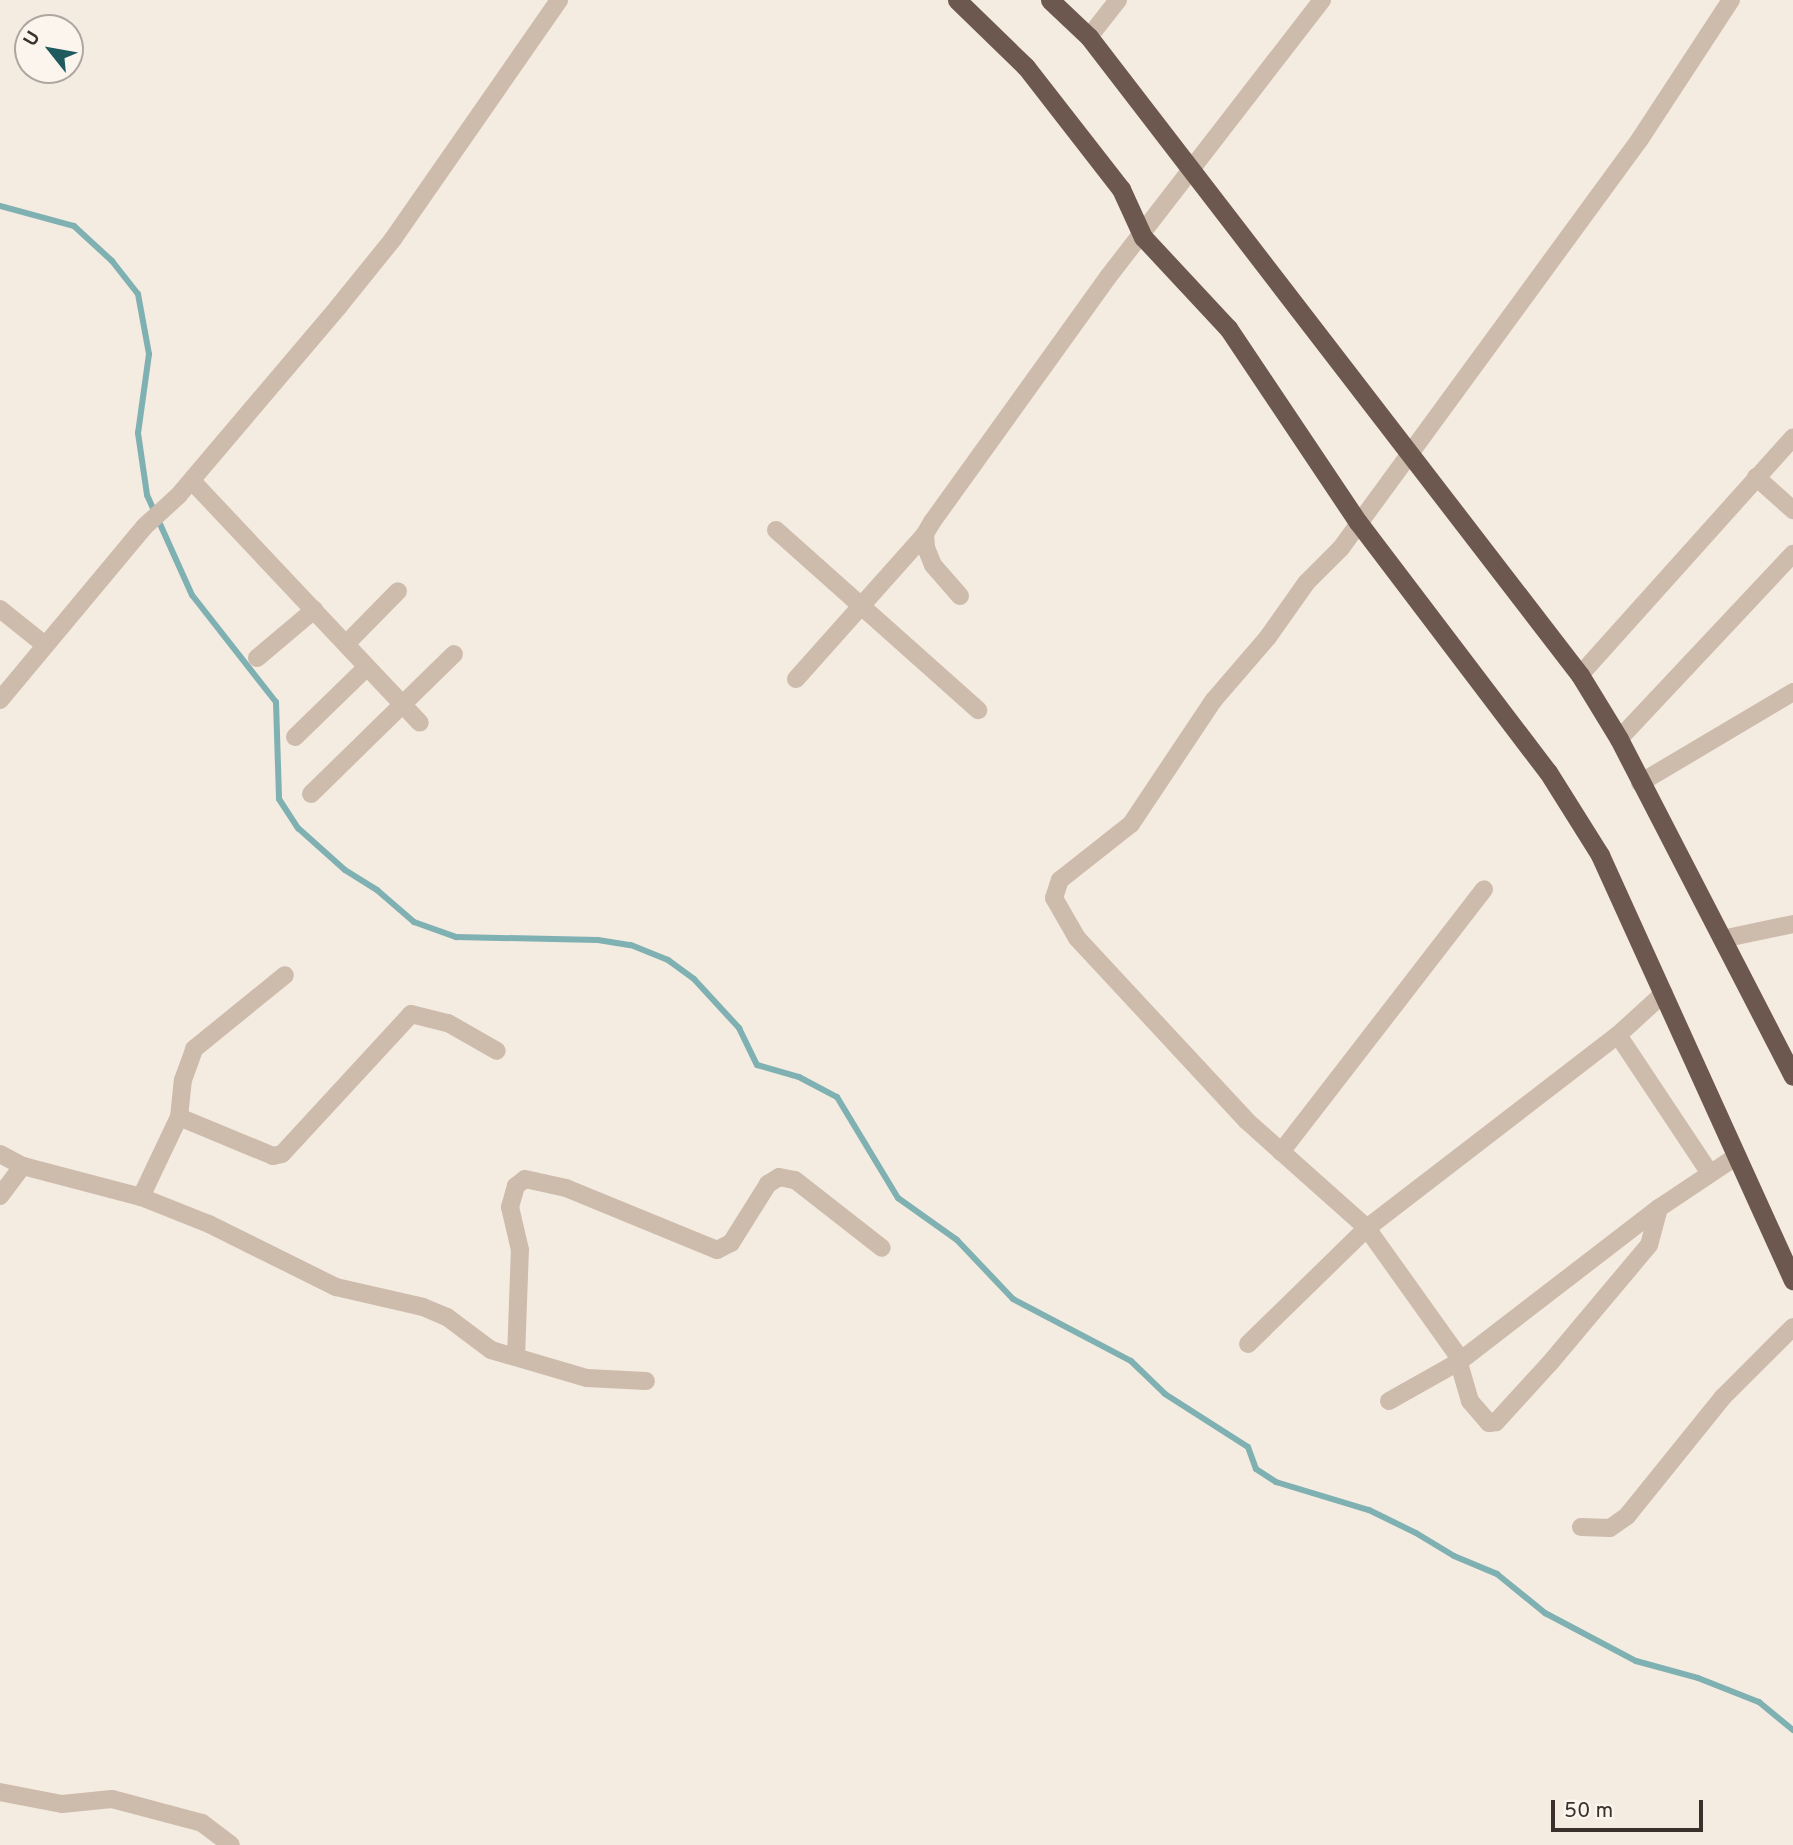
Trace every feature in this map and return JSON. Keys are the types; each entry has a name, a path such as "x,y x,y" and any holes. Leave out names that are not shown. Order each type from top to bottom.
{"highway":[{"path":"957,0 1026,67 1121,189 1143,237 1228,328 1359,522 1548,772 1600,855 1793,1280"},
{"path":"1050,0 1089,37 1191,174 1411,453 1580,675 1619,739 1793,1076"}],"street":[{"path":"0,700 145,526 191,481 393,239 559,0"},
{"path":"1089,37 1118,0"},
{"path":"796,679 925,534 1108,276 1143,237 1322,0"},
{"path":"1659,1208 1650,1245 1496,1422 1489,1423 1475,1411 1460,1361 1367,1228 1247,1121 1077,938 1054,898 1060,880 1131,824 1213,701 1359,522 1640,139 1731,0"},
{"path":"1580,675 1793,438"},
{"path":"1756,477 1793,510"},
{"path":"191,481 419,723"},
{"path":"776,530 978,710"},
{"path":"925,534 933,565 960,596"},
{"path":"1619,739 1793,554"},
{"path":"345,644 398,591"},
{"path":"0,609 45,645"},
{"path":"257,658 314,610"},
{"path":"311,794 454,654"},
{"path":"295,737 367,667"},
{"path":"1640,783 1793,692"},
{"path":"1281,1152 1484,889"},
{"path":"1721,939 1793,924"},
{"path":"141,1197 179,1117 183,1080 194,1049 285,975"},
{"path":"1248,1344 1367,1228 1618,1035 1664,993"},
{"path":"179,1117 273,1156 282,1154 411,1014 448,1023 498,1051"},
{"path":"1618,1035 1709,1172"},
{"path":"0,1154 23,1166 141,1197 209,1224 336,1287 423,1307 447,1317 491,1350 587,1378 646,1381"},
{"path":"1389,1401 1460,1361 1659,1208 1709,1172 1737,1156"},
{"path":"0,1196 23,1166"},
{"path":"516,1357 520,1250 510,1207 516,1186 526,1179 566,1188 718,1250 731,1243 768,1184 779,1177 795,1180 883,1248"},
{"path":"1581,1527 1610,1528 1628,1516 1723,1397 1793,1327"},
{"path":"0,1792 62,1804 111,1799 202,1822 232,1845"}],"waterway":[{"path":"0,206 74,226 112,261 138,294 149,354 138,433 147,495 192,595 276,702 279,799 298,828 345,870 377,890 414,922 456,937 598,940 631,945 668,960 694,979 739,1028 757,1065 799,1077 837,1097 898,1198 957,1240 1013,1299 1131,1361 1165,1394 1248,1447 1256,1469 1276,1482 1369,1510 1416,1533 1454,1556 1497,1574 1545,1613 1636,1661 1698,1678 1759,1702 1793,1730"}]}
